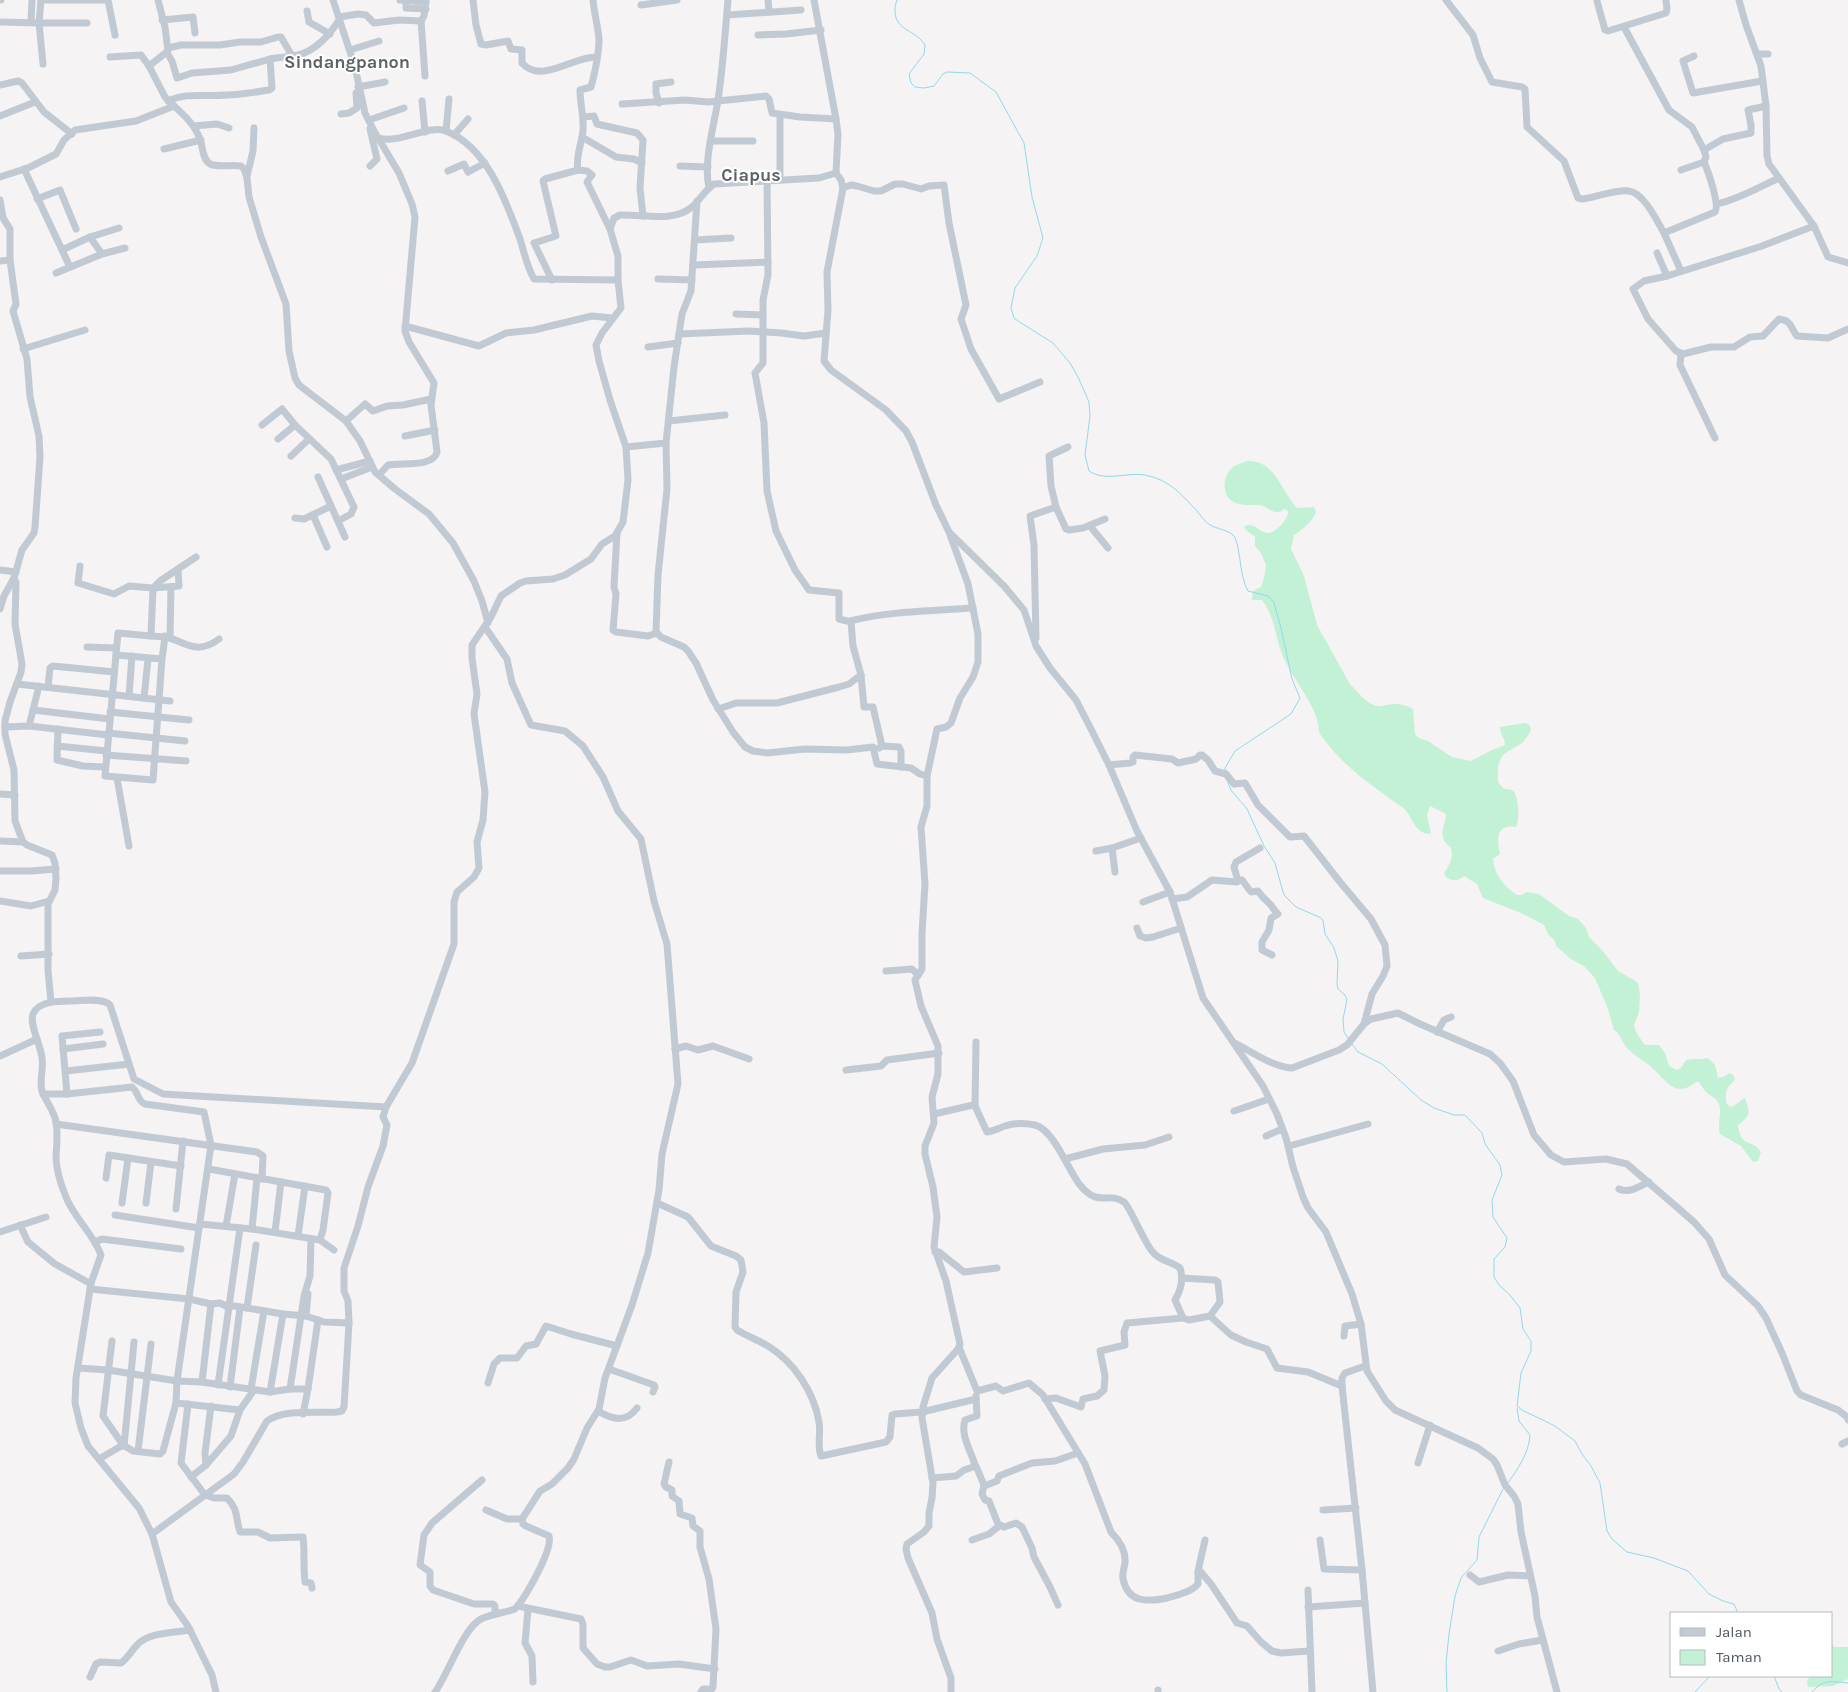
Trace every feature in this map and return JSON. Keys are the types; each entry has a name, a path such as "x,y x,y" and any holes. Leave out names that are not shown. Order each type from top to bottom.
{"street":[{"path":"32,0 42,64"},
{"path":"35,22 41,0 108,0 115,35"},
{"path":"158,0 168,50 177,78 194,72 231,70 270,59 307,52 328,36 340,18 358,14 366,15 374,23 399,20 421,21"},
{"path":"333,0 350,50 358,87 368,118 377,159 370,166"},
{"path":"400,0 426,4 421,21 425,76"},
{"path":"473,0 481,44 486,45 508,40 511,49 522,50 522,63 526,66 540,72 585,58 596,57"},
{"path":"578,170 577,164 582,137 583,117 580,89 591,87 599,40 593,0"},
{"path":"641,5 677,0"},
{"path":"709,188 707,180 708,167 718,100 728,0"},
{"path":"768,0 769,12"},
{"path":"814,0 821,30 838,134 836,172 843,188 827,272 828,310 825,364 838,376 893,416 906,431 968,584 978,634 978,662 973,677 960,698 951,723 946,727 938,728 936,731 927,776 928,801 922,820 921,831 925,884 922,969 915,980 915,985 921,1006 937,1042 939,1053 938,1074 933,1092 934,1123 925,1146 937,1217 934,1242 935,1252 946,1281 960,1342 959,1347 977,1391 978,1416 964,1422 965,1438 984,1486 982,1495 985,1500 992,1504 999,1526"},
{"path":"1446,0 1473,35 1480,58 1492,82 1525,89 1528,127 1564,161 1578,198 1583,199 1625,191 1633,192 1650,208 1664,233 1681,271"},
{"path":"1599,0 1606,31 1624,27 1667,12 1666,0"},
{"path":"1739,0 1746,25 1758,54 1766,106 1767,156 1770,164 1814,226 1828,258 1848,263"},
{"path":"727,15 801,10"},
{"path":"307,11 309,22 328,36"},
{"path":"162,20 193,17 195,33"},
{"path":"0,22 87,23"},
{"path":"1624,27 1669,110 1692,127 1704,150 1706,157 1704,162 1712,182 1712,190 1717,204 1715,212 1664,233"},
{"path":"758,35 821,30"},
{"path":"149,66 168,50 181,45 260,42 278,37 281,38 292,56"},
{"path":"350,50 379,41"},
{"path":"1758,54 1768,54"},
{"path":"110,57 141,55 165,97 194,126 208,162 213,165 241,166 244,169 249,197 261,237 286,304 288,344 295,378 299,385 346,421 360,440 370,464 379,475 426,511 453,544 474,581 482,600 486,625 507,659 517,695 531,725 565,732 583,746 603,777 618,811 641,839 654,901 667,944 678,1084 667,1125 657,1203 648,1253 618,1346 602,1388 598,1411 587,1428 574,1459 568,1468 552,1484 540,1491 522,1519"},
{"path":"1694,56 1683,61 1694,93 1762,81"},
{"path":"0,177 24,170 56,154 64,140 75,130 136,121 186,95 205,97 269,90 272,88 270,59"},
{"path":"341,114 349,113 356,108 355,87 357,78"},
{"path":"0,85 18,81 22,82 44,112 72,134"},
{"path":"358,87 385,82"},
{"path":"659,103 656,84 671,82"},
{"path":"622,104 685,100 708,102 766,96 769,99 772,113 836,119"},
{"path":"446,131 449,99"},
{"path":"422,101 425,132"},
{"path":"0,116 35,102"},
{"path":"1704,150 1723,139 1751,133 1748,110 1766,106"},
{"path":"368,118 404,108"},
{"path":"780,115 780,180"},
{"path":"583,117 594,116 597,124 637,133 641,136 644,144 640,188 643,216"},
{"path":"368,118 399,173 412,204 415,218 405,326 409,342 435,386 431,399 437,452 434,459 420,463 388,465 379,475"},
{"path":"454,135 468,118"},
{"path":"194,126 217,124 229,128"},
{"path":"247,178 254,128"},
{"path":"379,138 389,140 442,130 454,135 473,150 485,163 509,211 532,277 536,280 618,280"},
{"path":"582,137 616,157 634,159 642,163"},
{"path":"164,149 201,140"},
{"path":"711,141 753,141"},
{"path":"1681,170 1704,162"},
{"path":"448,170 464,164 468,172 485,163"},
{"path":"680,166 708,167"},
{"path":"24,170 70,267"},
{"path":"552,280 534,243 556,236 543,181 578,170 587,170 592,175 587,182 610,229 618,256 621,308 598,339 597,352 610,400 626,447 628,480 623,522 618,533 613,630 647,636 657,634 684,647 696,663 718,709 745,747 760,753 805,749 847,750 873,747 877,764 911,768 927,776"},
{"path":"610,229 614,218 620,216 668,216 680,213 698,201 714,184 819,178 836,172"},
{"path":"1717,204 1734,200 1742,194 1779,178"},
{"path":"767,181 768,275 763,300 762,364 755,370 755,376 764,423 767,492 776,531 805,586 812,591 840,593 839,619 850,621 897,612 973,608"},
{"path":"843,188 850,185 881,191 895,184 903,184 921,189 929,186 944,185 949,223 966,305 961,319 972,351 999,399 1040,382"},
{"path":"38,199 60,190 76,229"},
{"path":"0,200 3,218 10,229 10,260 16,304 13,311 28,365 30,397 39,436 40,457 34,533 22,550 15,575 4,596 0,609"},
{"path":"657,634 658,575 667,489 666,443 682,314 690,296 698,201"},
{"path":"1680,354 1648,318 1633,288 1644,281 1668,276 1762,246 1814,226"},
{"path":"62,250 90,237 119,228"},
{"path":"90,237 102,254"},
{"path":"695,240 730,238"},
{"path":"56,273 102,254 125,248"},
{"path":"1657,253 1668,276"},
{"path":"0,261 10,260"},
{"path":"692,265 768,262"},
{"path":"658,280 692,280"},
{"path":"736,314 763,315"},
{"path":"405,326 479,346 506,333 534,330 592,316 612,318"},
{"path":"1680,354 1711,347 1734,347 1750,337 1763,336 1779,319 1785,320 1793,326 1794,334 1797,336 1828,338 1848,329"},
{"path":"23,349 85,330"},
{"path":"679,334 762,332 804,336 826,333"},
{"path":"648,348 678,343"},
{"path":"1680,354 1680,365 1715,438"},
{"path":"346,421 365,404 373,411 387,406 403,405 431,399"},
{"path":"262,425 282,409 295,425 331,459 354,507 351,514 338,521"},
{"path":"669,422 725,415"},
{"path":"278,439 295,425"},
{"path":"405,436 434,430"},
{"path":"291,456 309,439"},
{"path":"626,447 666,443"},
{"path":"1068,447 1049,456 1051,486 1056,508 1067,530 1090,526 1105,520"},
{"path":"336,470 370,464"},
{"path":"340,479 370,464"},
{"path":"318,477 345,536"},
{"path":"295,518 313,515 331,506"},
{"path":"1036,646 1034,545 1030,516 1056,508"},
{"path":"313,515 327,547"},
{"path":"1090,526 1108,548"},
{"path":"948,532 1004,586 1019,604 1028,619 1036,646 1050,668 1076,700 1109,765 1117,788 1171,896 1203,998 1263,1086 1289,1146 1293,1167 1303,1197 1308,1208 1326,1232 1333,1248 1352,1294 1361,1324 1365,1366 1390,1406 1395,1410 1478,1448 1493,1459 1505,1485 1514,1496 1518,1504 1521,1532 1542,1640 1557,1692"},
{"path":"152,1534 205,1495 221,1486 234,1474 244,1462 267,1421 283,1414 337,1412 342,1411 344,1407 349,1323 348,1301 344,1291 344,1268 368,1187 383,1146 387,1125 383,1117 386,1107 412,1063 454,944 454,902 456,892 474,877 479,868 477,842 485,792 474,714 477,694 471,651 474,640 486,625 501,596 520,583 553,579 566,574 591,559 602,544 618,533"},
{"path":"151,636 153,588 196,557"},
{"path":"80,566 77,580 79,584 114,594 129,586 153,588 179,586 178,569"},
{"path":"0,570 15,575"},
{"path":"15,575 15,624 22,672 3,723 7,750 14,770 15,821 23,842"},
{"path":"171,587 167,637 162,660 153,780 105,776 118,633 167,637 190,647 211,646 219,639"},
{"path":"850,621 853,646 861,675 864,707 873,708 882,746"},
{"path":"88,647 162,660"},
{"path":"129,696 132,656"},
{"path":"144,698 148,659"},
{"path":"48,687 50,668 53,666 114,672"},
{"path":"718,709 736,703 772,704 791,700 849,684 861,675"},
{"path":"17,684 170,701"},
{"path":"29,726 39,686"},
{"path":"33,710 189,720"},
{"path":"3,723 185,741"},
{"path":"58,729 56,759 83,766 105,767"},
{"path":"57,746 155,759 186,761"},
{"path":"874,750 882,746 900,748 901,766"},
{"path":"1109,765 1133,762 1135,755 1172,759 1178,763 1196,759 1201,755 1208,760 1215,772 1223,774 1234,784 1245,783 1258,805 1290,837 1304,836 1371,919 1382,936 1387,951 1387,966 1372,994 1364,1024"},
{"path":"117,778 129,846"},
{"path":"0,794 15,795"},
{"path":"1096,851 1112,848 1141,838"},
{"path":"0,841 23,842 32,848 52,855 56,869 56,884 49,901 51,1002"},
{"path":"1112,848 1115,872"},
{"path":"1238,880 1234,867 1236,862 1260,848"},
{"path":"0,871 56,869"},
{"path":"1143,902 1171,896 1187,896 1212,880 1236,882 1242,880 1252,892 1258,891 1278,914 1271,918 1268,931 1262,942 1262,950 1272,955"},
{"path":"0,900 31,906 49,901"},
{"path":"1137,928 1140,936 1146,938 1181,928"},
{"path":"21,956 49,954"},
{"path":"886,971 912,969 918,975"},
{"path":"216,1692 212,1675 190,1630 171,1602 152,1534 139,1508 85,1441 79,1420 75,1395 78,1368 90,1286 101,1255 95,1242 66,1198 57,1164 56,1124 52,1108 43,1094 40,1080 43,1060 32,1014 41,1005 51,1002 90,1001 109,1003 134,1079 163,1094 386,1107"},
{"path":"1233,1042 1262,1058 1292,1068 1339,1050 1347,1045 1364,1024 1371,1019 1398,1013 1490,1054 1500,1063 1513,1081 1534,1135 1551,1154 1564,1162 1606,1159 1617,1160 1627,1164 1694,1222 1709,1238 1725,1275 1758,1306 1782,1353 1797,1391 1801,1395 1838,1410 1848,1417 1848,1420"},
{"path":"1437,1032 1444,1020 1451,1017"},
{"path":"67,1094 62,1036 100,1032"},
{"path":"0,1056 37,1039"},
{"path":"976,1042 975,1106 987,1132 1014,1124 1036,1125 1042,1128 1065,1159 1074,1177 1091,1196 1116,1199 1127,1204 1135,1223 1151,1251 1160,1260 1180,1268 1182,1278 1180,1293 1175,1300 1183,1318"},
{"path":"64,1049 103,1044"},
{"path":"675,1049 686,1046 698,1050 713,1046 749,1059"},
{"path":"846,1070 881,1066 889,1059 939,1053"},
{"path":"66,1071 129,1064"},
{"path":"43,1094 67,1094 130,1087 135,1090 140,1101 145,1104 202,1111 205,1113 211,1145 208,1169 177,1381 176,1402 162,1453 138,1451 124,1446 103,1416 112,1340"},
{"path":"1234,1111 1269,1099"},
{"path":"934,1114 969,1105 975,1106"},
{"path":"56,1124 211,1145 262,1154 252,1229"},
{"path":"1289,1146 1368,1124"},
{"path":"1266,1136 1282,1129"},
{"path":"1065,1159 1103,1149 1145,1145 1169,1137"},
{"path":"176,1209 183,1141"},
{"path":"106,1178 109,1155 181,1166"},
{"path":"122,1203 128,1158"},
{"path":"146,1203 152,1162"},
{"path":"208,1169 326,1190 328,1193 324,1230 320,1240"},
{"path":"226,1226 235,1174"},
{"path":"275,1232 281,1182"},
{"path":"1619,1189 1626,1192 1649,1182"},
{"path":"298,1236 305,1186"},
{"path":"657,1203 688,1217 711,1246 736,1256 741,1260 742,1272 736,1292 735,1327 737,1330 770,1347 787,1361 800,1377 810,1395 819,1421 821,1434 820,1455 824,1456 886,1442 890,1437 892,1415 922,1412 976,1399"},
{"path":"115,1215 199,1226 226,1226 275,1232 320,1240 334,1250"},
{"path":"0,1232 46,1217"},
{"path":"20,1225 28,1242 56,1265 90,1286 189,1299 211,1304 220,1303 228,1307 303,1316 324,1322 349,1323"},
{"path":"218,1385 240,1228"},
{"path":"95,1242 102,1239 181,1249"},
{"path":"290,1388 310,1276 311,1239"},
{"path":"230,1387 256,1246"},
{"path":"935,1252 938,1252 964,1272 997,1268"},
{"path":"1045,1399 1056,1398 1081,1407 1083,1399 1097,1396 1104,1390 1105,1376 1100,1352 1101,1350 1125,1345 1124,1332 1128,1323 1183,1318 1189,1320 1210,1316 1220,1302 1218,1282 1215,1280 1182,1278"},
{"path":"202,1382 211,1304"},
{"path":"191,1477 206,1465 231,1436 240,1410 252,1390 264,1311"},
{"path":"270,1392 283,1314"},
{"path":"1210,1316 1231,1335 1267,1349 1278,1368 1308,1372 1342,1386"},
{"path":"302,1414 308,1389 318,1320"},
{"path":"1344,1336 1344,1328 1346,1326 1361,1324"},
{"path":"488,1383 494,1364 500,1358 517,1358 526,1346 536,1344 547,1325 572,1334 618,1346"},
{"path":"124,1446 134,1342"},
{"path":"138,1451 151,1344"},
{"path":"951,1692 952,1683 937,1639 932,1613 908,1558 906,1549 907,1544 929,1526 932,1478 922,1412 932,1378 959,1347"},
{"path":"1365,1366 1343,1375 1342,1386 1356,1508 1373,1692"},
{"path":"78,1368 108,1370 177,1381 202,1382 270,1392 290,1388 308,1389"},
{"path":"609,1369 654,1385 653,1392"},
{"path":"977,1391 996,1386 1003,1391 1029,1383 1045,1399 1087,1468 1111,1532 1117,1538 1122,1548 1125,1562 1123,1578 1135,1597 1147,1601 1166,1598 1194,1589 1198,1584 1198,1571 1205,1540"},
{"path":"176,1402 240,1410"},
{"path":"188,1404 181,1462 188,1469 191,1477 205,1495 228,1499 236,1508 240,1532 258,1532 268,1537 303,1536 305,1582 311,1583 312,1588"},
{"path":"206,1465 206,1445 211,1406"},
{"path":"598,1411 607,1416 620,1419 630,1415 637,1408"},
{"path":"1418,1463 1430,1425"},
{"path":"99,1459 124,1446"},
{"path":"984,1486 997,1481 998,1476 1030,1464 1056,1461 1078,1453"},
{"path":"669,1462 664,1486 672,1490 672,1496 679,1501 680,1514 692,1518 693,1526 700,1531 700,1547 709,1578 716,1629 715,1691 704,1689 701,1692"},
{"path":"932,1478 956,1476 975,1465"},
{"path":"482,1480 432,1523 424,1534 420,1565 430,1572 430,1586 433,1590 456,1596 474,1604 493,1604 495,1606 495,1614"},
{"path":"1323,1510 1356,1508"},
{"path":"486,1510 506,1519 522,1519"},
{"path":"435,1692 473,1624 481,1618 513,1610 518,1606 542,1566 550,1541 549,1536 534,1531 523,1524 522,1519"},
{"path":"972,1540 989,1534 999,1526 1004,1527 1016,1523 1022,1526 1034,1557 1058,1605"},
{"path":"1320,1540 1324,1569 1362,1570"},
{"path":"1198,1571 1201,1571 1210,1582 1237,1623 1247,1626 1272,1651 1281,1653 1309,1651"},
{"path":"1470,1575 1480,1582 1508,1575 1530,1576"},
{"path":"1308,1590 1312,1692"},
{"path":"1308,1607 1365,1603"},
{"path":"518,1606 581,1619 583,1624 583,1648 601,1666 610,1667 628,1660 647,1666 679,1664 714,1669"},
{"path":"528,1608 525,1643 532,1656 533,1682"},
{"path":"90,1677 96,1664 121,1663 145,1639 160,1634 190,1630"},
{"path":"1498,1650 1542,1640"}],"green space":[{"path":"1247,461 1265,465 1277,478 1297,508 1314,507 1315,515 1307,525 1294,535 1291,549 1304,576 1317,625 1350,684 1362,697 1374,705 1397,704 1413,709 1415,734 1419,738 1428,741 1452,757 1471,761 1505,745 1500,727 1525,723 1530,725 1531,730 1525,740 1505,754 1498,765 1498,782 1504,789 1514,792 1518,814 1516,827 1503,828 1499,834 1500,854 1493,859 1495,870 1504,884 1517,895 1522,895 1526,892 1539,894 1569,916 1578,919 1586,928 1589,937 1618,971 1637,982 1640,997 1639,1012 1634,1025 1635,1030 1646,1045 1659,1045 1665,1053 1669,1066 1677,1070 1681,1068 1686,1060 1708,1058 1715,1065 1718,1078 1730,1073 1734,1076 1735,1080 1726,1091 1727,1104 1731,1107 1745,1098 1748,1113 1745,1119 1738,1125 1739,1132 1744,1140 1754,1145 1761,1152 1758,1161 1753,1162 1741,1146 1720,1134 1718,1102 1705,1091 1699,1082 1682,1089 1676,1088 1665,1081 1649,1065 1628,1049 1614,1030 1608,1009 1595,978 1584,966 1571,959 1556,946 1555,941 1548,934 1544,925 1521,913 1483,898 1477,884 1464,876 1455,880 1446,877 1444,873 1452,853 1443,838 1446,814 1430,806 1427,815 1431,834 1420,831 1406,810 1368,783 1337,756 1328,745 1319,732 1317,719 1307,697 1283,656 1270,613 1262,600 1252,600 1253,591 1261,587 1266,565 1261,553 1255,546 1255,537 1244,526 1254,526 1270,533 1284,522 1288,511 1284,509 1280,512 1275,512 1259,505 1238,504 1228,498 1225,489 1227,475 1233,467"},
{"path":"1833,1645 1834,1647 1848,1647 1848,1679 1833,1686 1808,1687 1807,1682 1810,1677 1833,1677"}],"waterway":[{"path":"897,0 895,12 899,23 917,36 925,45 924,54 909,74 911,83 915,87 924,88 934,86 943,74 947,72 970,73 996,92 1024,143 1032,197 1043,238 1037,256 1015,288 1011,308 1014,318 1053,343 1070,363 1078,377 1089,402 1090,416 1085,455 1089,471 1102,476 1145,475 1161,480 1174,488 1208,524 1229,532 1234,536 1238,547 1243,578 1248,591 1268,596 1274,603 1292,679 1300,698 1291,714 1235,751 1225,768 1225,772"},
{"path":"1226,778 1231,790 1247,809 1264,846 1275,863 1285,896 1296,907 1323,920 1325,934 1334,948 1338,961 1338,989 1345,995 1347,1000 1343,1019 1344,1032 1348,1038"},
{"path":"1352,1044 1358,1052 1382,1064 1421,1100 1434,1108 1454,1115 1465,1115 1482,1133 1485,1144 1500,1165 1502,1175 1492,1200 1493,1217 1507,1238 1505,1247 1494,1259 1494,1277 1520,1308 1523,1329 1531,1341 1531,1351 1521,1373 1517,1406 1555,1426 1575,1441 1600,1483 1607,1531 1612,1539 1627,1552 1654,1558 1688,1571 1709,1594 1734,1604 1738,1612"},
{"path":"1507,1484 1522,1461 1528,1448 1530,1435 1519,1421 1517,1408"},
{"path":"1447,1692 1446,1663 1455,1596 1461,1578 1477,1560 1479,1537 1503,1489"},
{"path":"1695,1692 1709,1677"},
{"path":"1774,1677 1782,1692"},
{"path":"1812,1692 1824,1683 1848,1683"}],"district":[{"name":"Sindangpanon","path":"347,62"},
{"name":"Ciapus","path":"751,175"}]}
